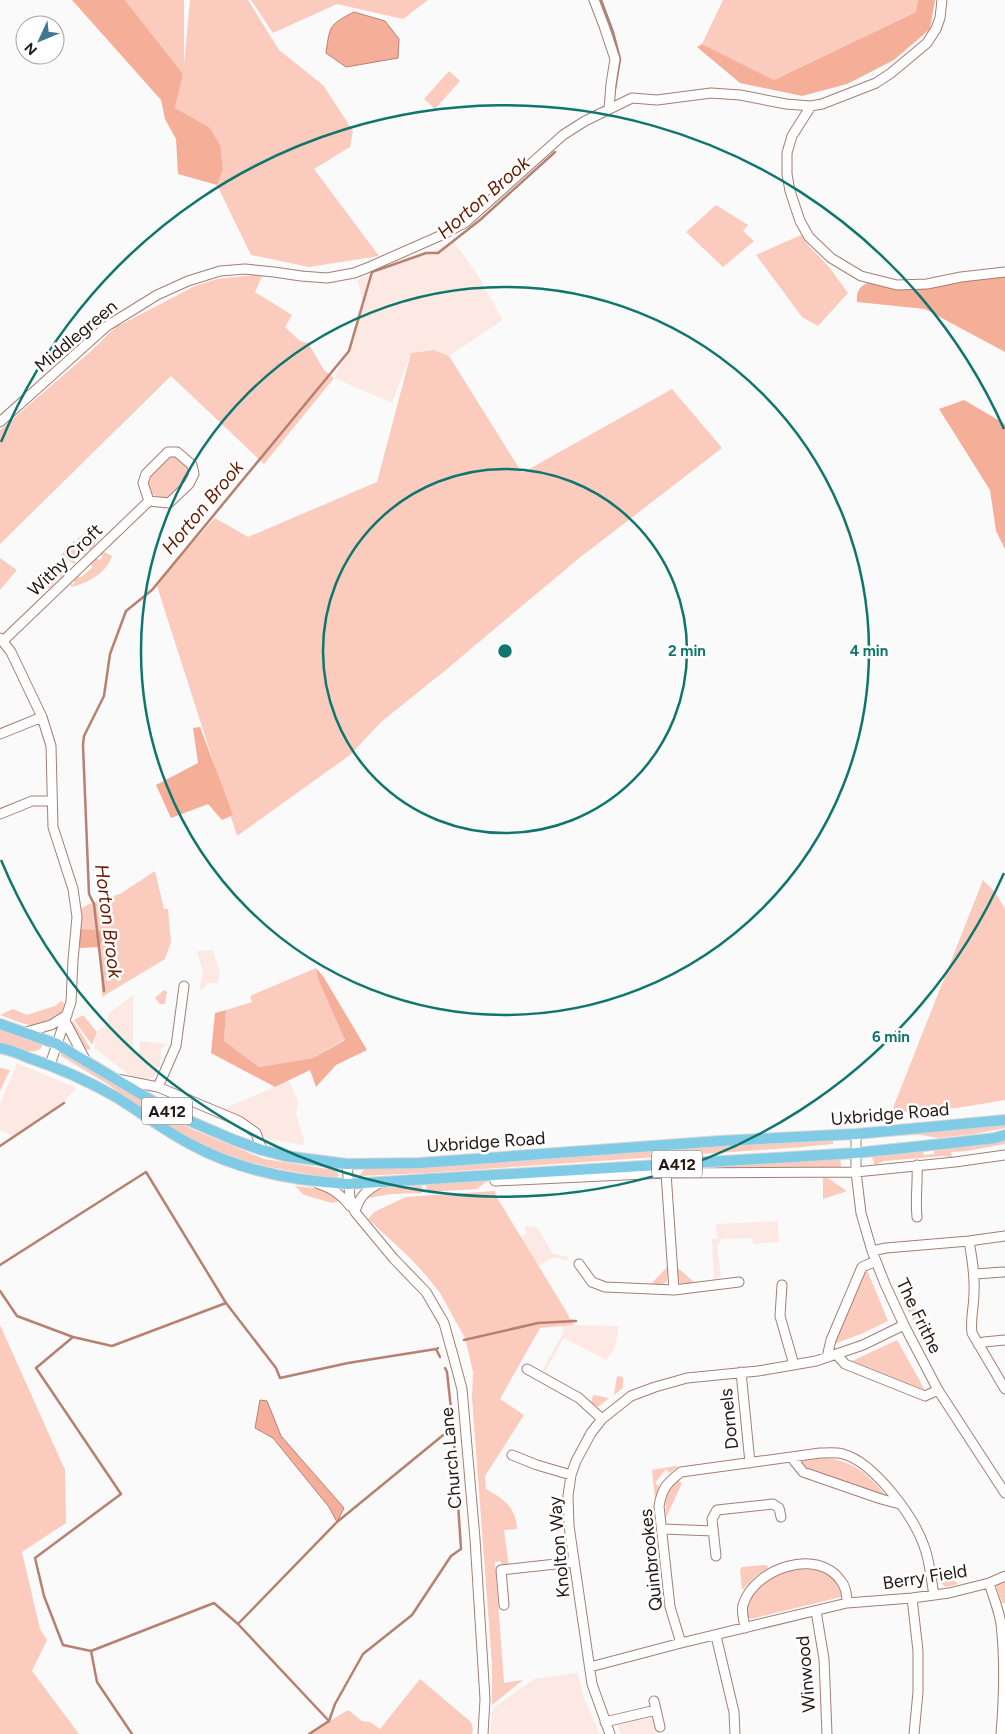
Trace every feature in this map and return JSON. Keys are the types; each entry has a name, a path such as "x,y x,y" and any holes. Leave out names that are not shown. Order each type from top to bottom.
{"main road":[{"name":"Uxbridge Road","path":"0,1024 57,1044 176,1116 262,1150 285,1156 347,1164 420,1163 720,1141 856,1134 1005,1120"},
{"name":"Uxbridge Road","path":"0,1048 67,1071 116,1098 170,1133 224,1159 273,1175 313,1182 348,1184 856,1153 995,1138 1005,1135"}],"street":[{"path":"594,0 615,59 610,109"},
{"path":"942,0 940,18 936,29 927,43 908,59 876,83 822,104 811,106 792,136 787,153 787,174 790,191 800,221 809,238 831,258 861,276 897,285 927,284 961,277 1005,272"},
{"name":"Middlegreen","path":"0,422 107,326 157,295 188,281 220,271 245,269 327,278 354,273 444,234 466,222 563,135 585,121 632,98 657,100 711,93 740,95 786,104 811,106"},
{"path":"168,452 177,452 192,465 194,474 189,484 170,503 149,501 143,483 146,474 168,452"},
{"name":"Withy Croft","path":"2,640 149,501"},
{"path":"2,640 11,652 42,717 51,746 53,827 73,889 77,917 71,1002 50,1065"},
{"path":"0,734 42,717"},
{"path":"0,814 32,801 52,801"},
{"path":"158,1087 176,1046 184,986"},
{"path":"26,1032 66,1018"},
{"path":"66,1018 86,1061"},
{"path":"117,1079 158,1087 239,1121 256,1133 262,1150"},
{"name":"The Frithe","path":"856,1134 856,1172 861,1213 876,1261 904,1325 938,1390 1005,1493"},
{"path":"495,1181 666,1173 856,1172 1005,1155"},
{"name":"Church Lane","path":"347,1164 350,1198 355,1212"},
{"path":"917,1165 918,1193 915,1200 917,1217"},
{"path":"666,1173 674,1290"},
{"name":"Church Lane","path":"313,1182 336,1191 344,1198 394,1259 426,1292 444,1323 452,1348 462,1390 474,1530 485,1699 483,1734"},
{"path":"355,1212 362,1194 382,1182"},
{"path":"872,1251 1005,1236"},
{"path":"969,1241 975,1274 970,1322 972,1332 1005,1389"},
{"path":"827,1358 831,1340 862,1267 876,1261"},
{"path":"579,1264 592,1282 605,1287 674,1290 739,1282"},
{"path":"975,1274 1003,1272"},
{"path":"782,1285 780,1316 794,1365"},
{"name":"Knolton Way","path":"610,1734 592,1684 569,1516 568,1496 571,1475 576,1461 591,1433 602,1420 630,1396 654,1387 687,1378 794,1365 827,1358 863,1345 904,1325"},
{"path":"978,1344 1005,1340"},
{"path":"837,1355 845,1364 925,1396 938,1390"},
{"path":"527,1369 579,1398 602,1420"},
{"name":"Dornels","path":"741,1372 750,1463"},
{"name":"Quinbrookes","path":"681,1643 670,1607 659,1506 662,1492 669,1481 681,1472 820,1453 843,1454 859,1462 879,1478 916,1526 925,1548 934,1595"},
{"path":"512,1455 571,1475"},
{"path":"791,1457 803,1472 880,1499 900,1504"},
{"path":"716,1556 712,1518 717,1510 773,1504 779,1508 781,1518"},
{"path":"663,1529 713,1531"},
{"path":"504,1606 501,1570 574,1562"},
{"path":"745,1628 742,1613 748,1594 762,1578 784,1567 808,1564 828,1568 841,1581 848,1603"},
{"name":"Berry Field","path":"590,1667 848,1603 934,1595 989,1583 1005,1576"},
{"path":"989,1583 1001,1622 1005,1652 1004,1710 1001,1734"},
{"path":"912,1598 918,1651 918,1692 914,1734"},
{"name":"Winwood","path":"816,1612 824,1659 827,1734"},
{"path":"716,1636 734,1712 735,1734"},
{"path":"605,1722 655,1706 660,1727"}],"shaded area":[{"path":"72,0 125,0 183,74 175,108 209,127 220,145 223,169 217,185 178,174 176,139 165,119 161,100"},
{"path":"125,0 184,0 184,65 190,0 248,0 279,50 323,85 353,131 350,147 314,169 379,256 309,267 251,255 217,185 223,168 209,127 175,108 183,74"},
{"path":"251,0 428,0 403,19 337,4 273,33"},
{"path":"723,0 918,0 916,12 774,80 702,44"},
{"path":"918,0 935,0 930,29 894,60 847,84 802,96 740,83 697,47 702,44 774,80 916,12"},
{"path":"354,12 385,21 399,39 398,58 346,67 326,53 332,27 335,23"},
{"path":"449,71 460,81 435,109 424,99"},
{"path":"716,205 748,225 743,231 754,241 723,267 686,232"},
{"path":"801,235 829,267 848,293 818,326 802,317 756,255"},
{"path":"454,242 477,274 503,320 449,356 434,350 411,353 392,403 334,378 347,352 362,300 357,280"},
{"path":"263,274 255,292 292,315 285,327 300,341 308,343 324,370 334,378 264,464 171,376 0,544 0,430 90,352 119,324 195,286 217,279"},
{"path":"1005,274 1005,352 925,309 857,302 859,290 868,283 902,289 952,284"},
{"path":"434,350 449,356 522,473 672,389 722,448 578,559 381,722 350,755 237,836 156,583 215,518 248,537 377,482 411,353"},
{"path":"964,400 1005,424 1005,549 996,531 990,490 939,409"},
{"path":"177,456 190,470 188,478 169,497 166,499 160,498 146,488 145,478 165,457"},
{"path":"86,533 95,540 95,545 90,550 77,539"},
{"path":"74,541 86,553 84,555 79,550 71,558 76,563 74,564 61,555"},
{"path":"100,550 112,556 106,567 90,580 72,587 68,581 73,585 75,582 71,578 75,574 80,578 93,567 88,561 94,556 99,560 103,557 98,552"},
{"path":"0,558 17,570 0,590"},
{"path":"56,562 67,571 60,578 52,570"},
{"path":"50,573 57,580 49,589 43,583"},
{"path":"200,727 233,815 222,820 208,804 171,818 156,785 198,763 193,728"},
{"path":"155,871 164,909 168,909 171,942 165,959 102,997 100,947 106,932 80,929 82,908 120,894"},
{"path":"983,880 995,892 1005,909 1005,1100 957,1108 891,1113"},
{"path":"80,929 106,931 100,947 80,948"},
{"path":"213,950 220,973 218,983 208,983 201,991 200,985 203,972 197,951"},
{"path":"316,968 318,979 345,1039 313,1058 259,1067 224,1041 226,1010 252,1002 250,996"},
{"path":"316,968 323,976 367,1050 336,1065 316,1087 310,1070 275,1087 211,1053 215,1013 226,1010 224,1041 259,1067 313,1058 345,1040 318,979"},
{"path":"164,990 167,992 165,1004 160,1004 155,998"},
{"path":"133,995 133,1053 139,1053 140,1041 168,1044 161,1049 161,1060 155,1076 149,1079 133,1078 94,1048 97,1032 108,1023 108,1014"},
{"path":"61,1001 64,1003 59,1017 46,1025 36,1026 0,1015 13,1009 27,1015 55,1006"},
{"path":"83,1015 97,1032 92,1045 74,1020"},
{"path":"73,1021 91,1049 86,1050 74,1035 71,1023"},
{"path":"0,1030 41,1043 42,1047 38,1050 28,1051 0,1043"},
{"path":"62,1052 166,1116 192,1129 264,1159 328,1169 336,1171 339,1175 337,1177 324,1177 269,1167 242,1160 203,1146 160,1122 109,1085 61,1056"},
{"path":"17,1063 76,1088 59,1107 16,1137 0,1130 0,1104"},
{"path":"0,1068 10,1070 0,1091"},
{"path":"289,1081 298,1101 296,1114 305,1143 301,1145 264,1138 243,1120 223,1109"},
{"path":"1005,1121 1005,1128 974,1134 939,1138 921,1135 880,1136"},
{"path":"1005,1136 1005,1144 951,1152 952,1157 943,1156 884,1161 875,1165 871,1155 923,1151 924,1155 934,1154 934,1151"},
{"path":"833,1141 833,1144 790,1148 359,1176 365,1168 718,1145"},
{"path":"840,1153 841,1167 754,1167 697,1171 516,1177"},
{"path":"823,1175 847,1191 823,1199"},
{"path":"488,1177 488,1180 477,1189 427,1192 426,1185"},
{"path":"295,1186 324,1189 343,1200 332,1203 304,1195"},
{"path":"422,1186 422,1193 392,1194 362,1199 379,1188"},
{"path":"495,1191 496,1196 570,1319 573,1319 573,1325 540,1328 500,1399 524,1415 485,1476 486,1489 508,1505 516,1521 517,1529 504,1530 509,1567 502,1565 500,1561 495,1562 504,1683 523,1680 492,1705 492,1664 472,1398 473,1372 465,1338 440,1293 424,1273 368,1219 374,1212 406,1197"},
{"path":"778,1221 779,1242 753,1244 752,1238 722,1239 717,1247 721,1276 714,1279 712,1239 717,1239 716,1224"},
{"path":"530,1225 530,1227 537,1227 552,1253 568,1257 567,1261 554,1257 538,1267 520,1238 527,1233 524,1228"},
{"path":"667,1267 667,1281 661,1286 649,1286"},
{"path":"677,1267 696,1284 681,1284 677,1280"},
{"path":"867,1270 888,1321 834,1344 862,1275"},
{"path":"900,1295 912,1302 920,1317 913,1320"},
{"path":"0,1325 65,1470 66,1523 22,1552 40,1629 47,1640 32,1671 79,1734 0,1734"},
{"path":"562,1326 619,1326 615,1348 606,1360 564,1338 545,1372 542,1371 564,1331"},
{"path":"897,1340 925,1390 852,1361"},
{"path":"617,1376 623,1377 623,1388 614,1395"},
{"path":"593,1395 609,1398 598,1407 591,1403"},
{"path":"260,1400 267,1401 281,1436 344,1508 337,1522 329,1507 273,1438 255,1428"},
{"path":"829,1458 847,1463 861,1471 886,1496 879,1499 808,1469 801,1464 801,1461 805,1460"},
{"path":"678,1467 669,1473 666,1469 655,1483 659,1486 655,1498 652,1470"},
{"path":"676,1479 682,1483 666,1518 666,1497"},
{"path":"768,1566 767,1569 758,1574 742,1590 740,1570 742,1567"},
{"path":"936,1566 958,1584 946,1587 943,1585 938,1578"},
{"path":"795,1569 825,1573 835,1581 845,1596 751,1619 745,1616 747,1599 767,1579"},
{"path":"1005,1580 1005,1603 1002,1603 996,1585"},
{"path":"578,1673 584,1698 600,1734 490,1734 493,1708 534,1679"},
{"path":"420,1679 471,1722 472,1734 309,1734 348,1710 362,1721 370,1722 380,1729"},
{"path":"651,1713 656,1734 621,1734 617,1724"}],"waterway":[{"name":"Horton Brook","path":"601,0 613,32 620,59 614,95"},
{"name":"Horton Brook","path":"104,991 94,904 89,894 83,745 84,736 104,696 110,654 126,611 152,590 349,351 372,272 426,253 438,253 480,220 555,152"},
{"name":"Horton Brook","path":"0,1146 64,1103"},
{"path":"0,1265 146,1172 226,1303"},
{"path":"0,1291 17,1316 73,1337"},
{"path":"91,1651 63,1645 44,1596 35,1558 121,1494 36,1368 73,1337 112,1346 226,1303 276,1368 280,1378 348,1363 436,1349"},
{"path":"464,1340 538,1323 576,1321"},
{"path":"438,1348 436,1349 440,1357"},
{"path":"329,1721 335,1704 363,1654 412,1615 451,1556 461,1549 453,1427 445,1368"},
{"path":"132,1734 97,1682 91,1651 214,1603 238,1624 337,1522 453,1427"},
{"path":"238,1624 329,1721"},
{"path":"309,1734 329,1721"}]}
